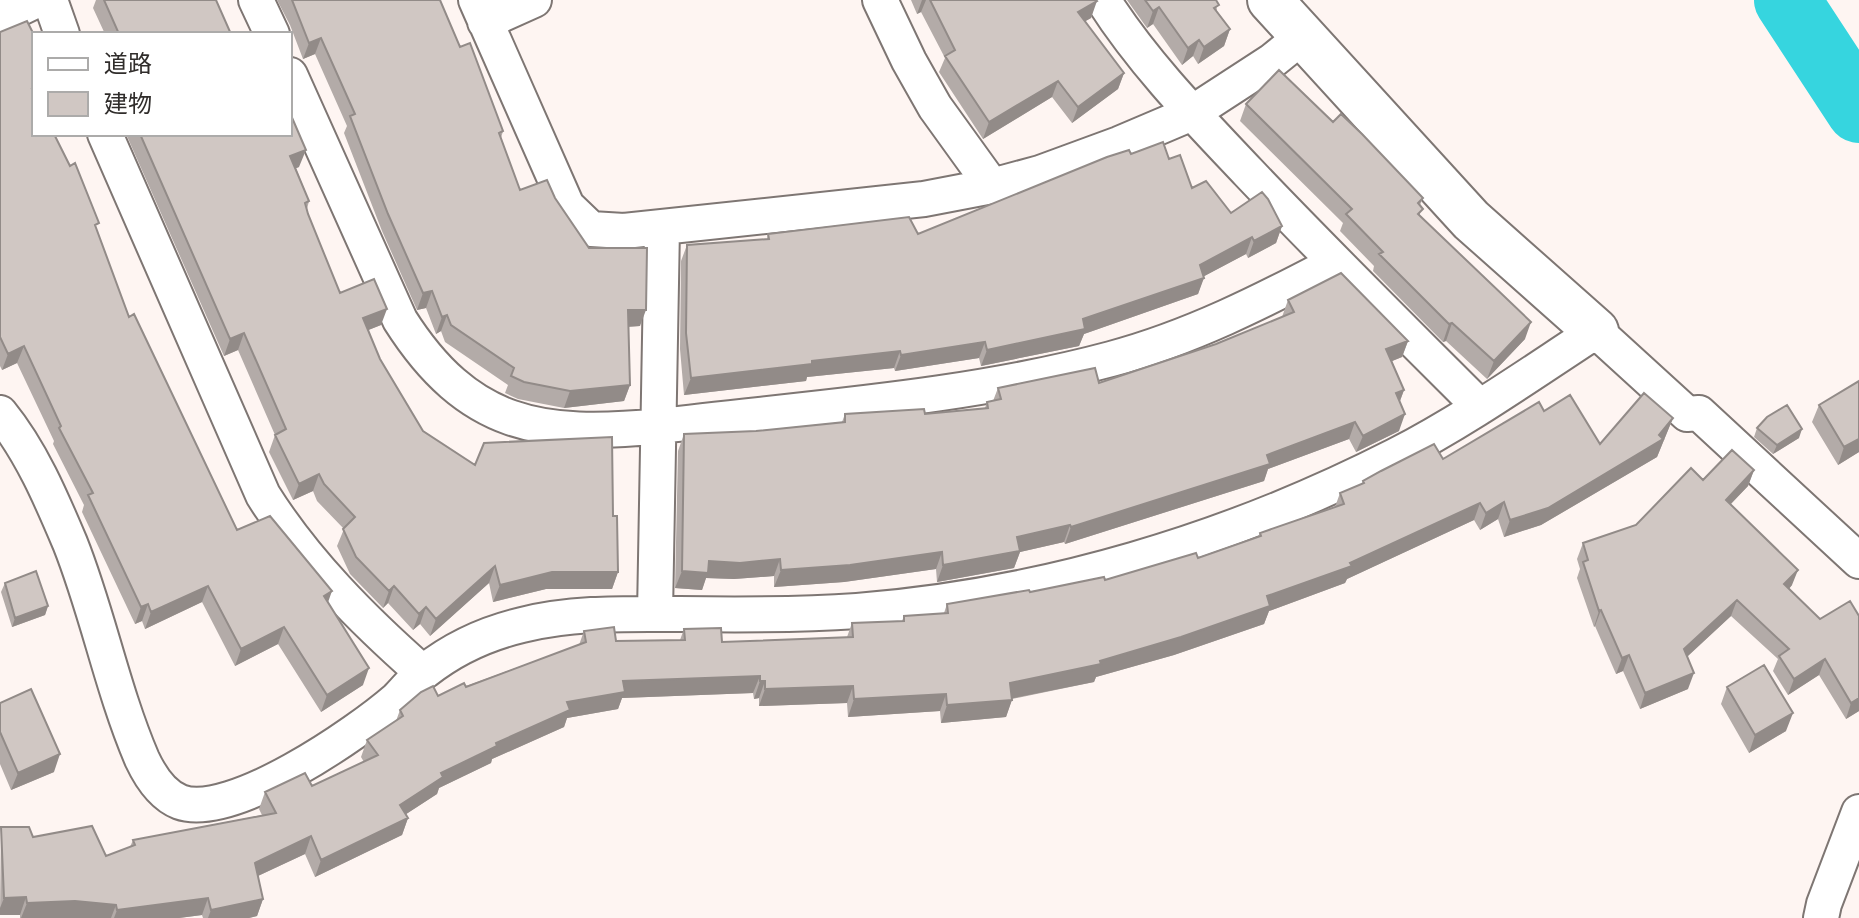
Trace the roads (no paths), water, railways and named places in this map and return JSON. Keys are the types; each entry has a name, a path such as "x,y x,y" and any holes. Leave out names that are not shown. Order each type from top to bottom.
{"street":[{"path":"0,18 37,0"},
{"path":"50,0 61,32"},
{"path":"256,0 271,32"},
{"path":"534,0 480,11 556,187 579,221 591,229 604,231 662,228 924,199 1040,173 1192,113 1272,61 1303,36"},
{"path":"880,0 935,107 992,186"},
{"path":"1103,0 1128,40 1192,113 1335,263 1480,407"},
{"path":"1270,0 1471,220 1687,414 1699,413 1859,561"},
{"path":"292,79 400,320 419,350 442,375 470,398 526,423 558,430 604,431 660,426 1019,382 1114,359 1205,327 1335,263"},
{"path":"106,136 263,495 281,523 325,577 395,649 422,672"},
{"path":"655,614 662,228"},
{"path":"0,413 35,464 70,542 143,761 165,794 199,806 212,805 321,755 396,699 422,672 474,641 519,625 581,615 757,615 857,611 970,598 1156,553 1305,498 1397,455 1480,407 1596,331"},
{"path":"1821,918 1859,812"}],"waterway":[{"path":"1787,0 1859,110"}]}
